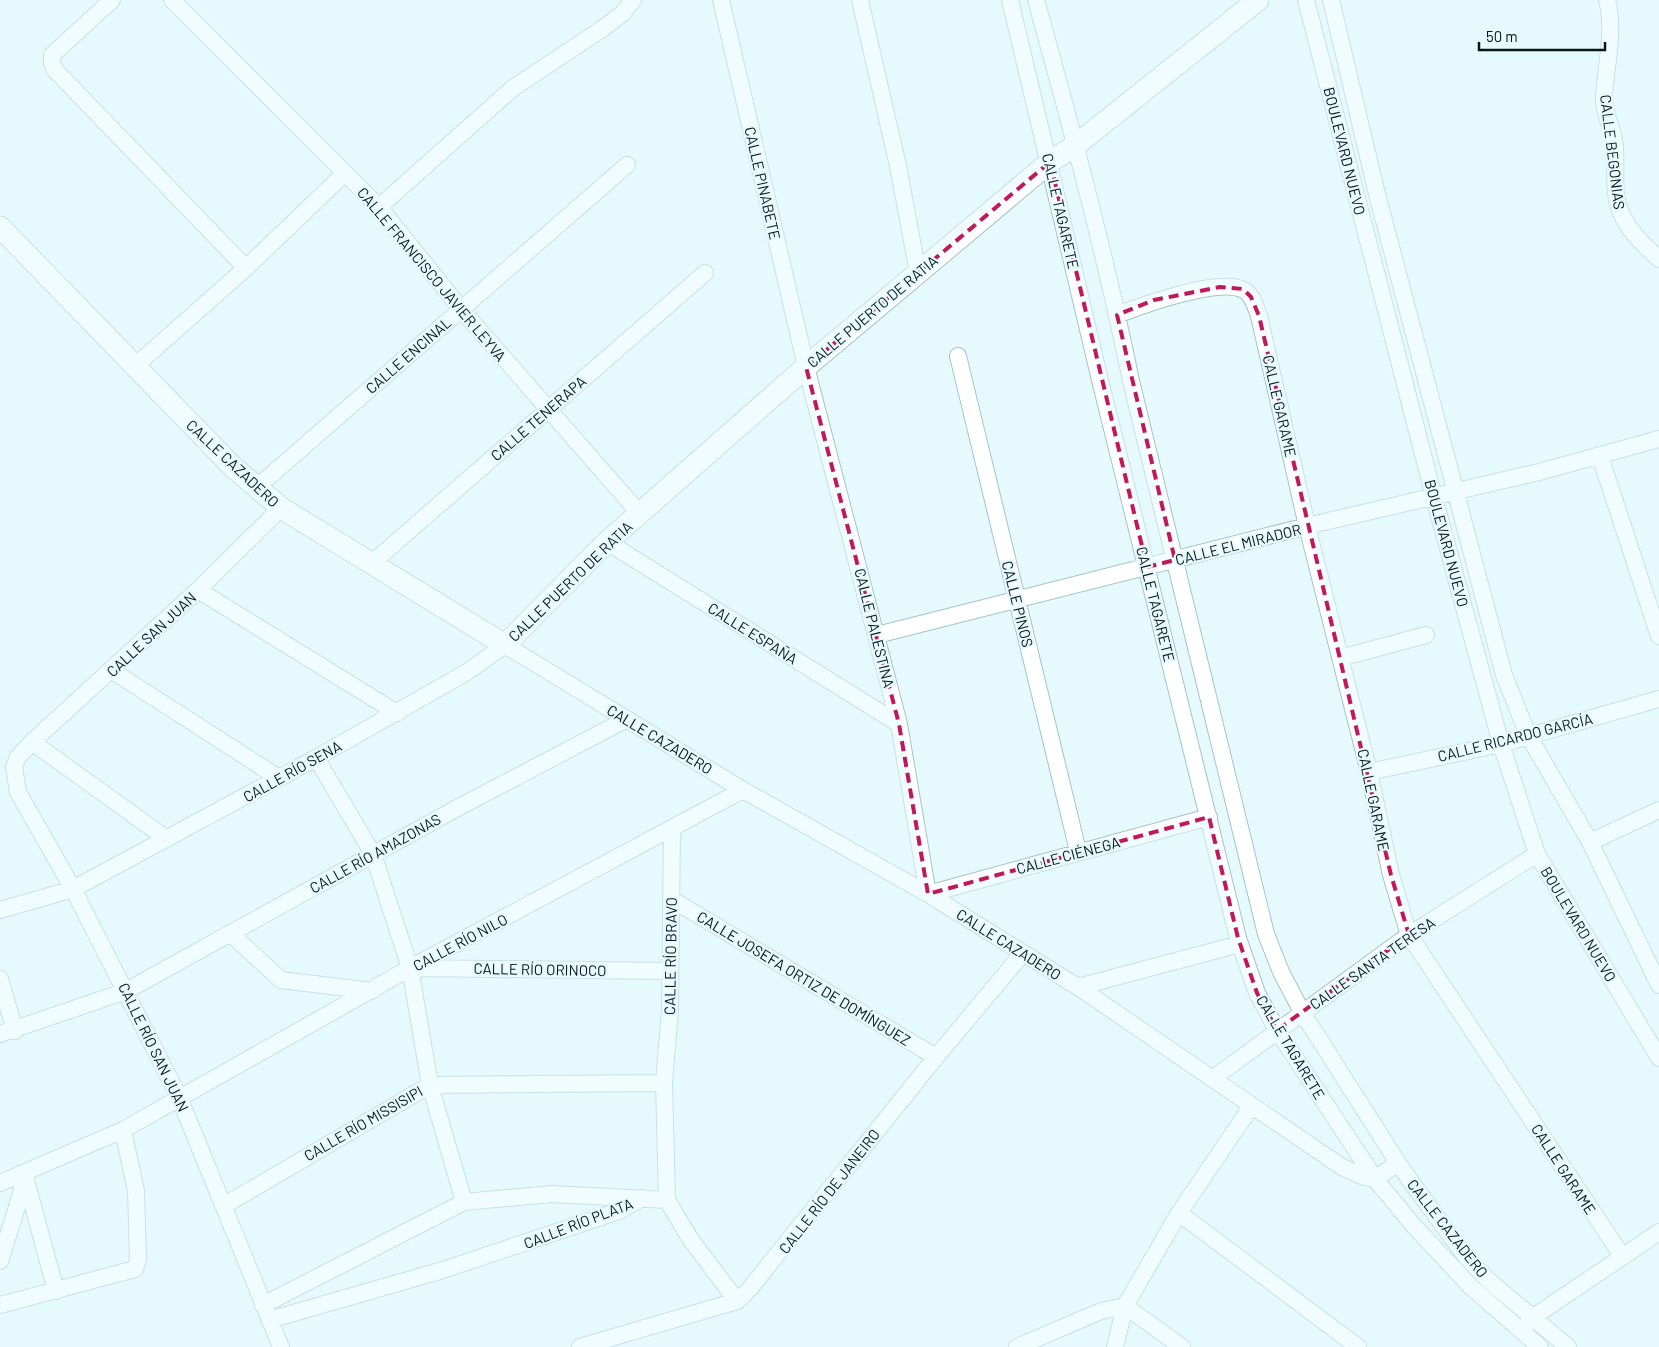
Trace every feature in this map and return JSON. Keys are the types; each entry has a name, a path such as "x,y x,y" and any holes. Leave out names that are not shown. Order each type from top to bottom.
{"street":[{"path":"112,0 52,55 52,63 55,70 246,268"},
{"name":"CALLE FRANCISCO JAVIER LEYVA","path":"172,0 379,207 461,309 640,514"},
{"path":"379,207 513,88 624,13 633,0"},
{"name":"CALLE PINABETE","path":"721,0 806,366"},
{"path":"860,0 898,166 918,273"},
{"name":"CALLE TAGARETE","path":"1010,0 1050,162 1100,380 1240,944 1257,993 1277,1030 1375,1179"},
{"name":"CALLE TAGARETE","path":"1036,0 1076,145 1117,314 1131,381 1266,934 1281,972 1302,1012 1398,1163"},
{"name":"CALLE PUERTO DE RATIA","path":"505,645 607,542 806,366 1050,162 1076,145 1258,0"},
{"name":"BOULEVARD NUEVO","path":"1306,0 1434,497 1501,744 1538,854 1659,1058"},
{"name":"BOULEVARD NUEVO","path":"1331,0 1377,194 1504,674 1528,735 1590,842 1659,985"},
{"name":"CALLE BEGONIAS","path":"1607,0 1609,34 1604,99 1606,116 1614,139 1618,208 1625,222 1659,259"},
{"name":"CALLE ENCINAL","path":"256,488 627,165"},
{"path":"134,367 246,268 345,173"},
{"name":"CALLE CAZADERO","path":"0,227 134,367 256,488 280,508 743,790 928,894 1078,987 1251,1107 1342,1167 1364,1177 1375,1179 1414,1226 1470,1287 1540,1347"},
{"name":"CALLE TENERAPA","path":"371,564 548,408 705,274"},
{"name":"CALLE GARAME","path":"1117,314 1154,300 1200,291 1236,287 1247,291 1259,316 1307,526 1369,772 1391,875 1409,935 1622,1256"},
{"name":"CALLE PINOS","path":"958,356 1078,851"},
{"name":"CALLE PALESTINA","path":"806,366 899,724 928,894"},
{"name":"CALLE EL MIRADOR","path":"877,634 1307,526 1600,456 1659,439"},
{"path":"1600,456 1659,636"},
{"name":"CALLE SAN JUAN","path":"18,757 198,590 280,508"},
{"name":"CALLE ESPAÑA","path":"607,542 899,724"},
{"path":"198,590 397,712"},
{"path":"1340,658 1426,635"},
{"name":"CALLE RÍO SENA","path":"1,907 73,889 316,758 467,672 505,645"},
{"path":"112,670 279,778"},
{"name":"CALLE RICARDO GARCÍA","path":"1369,772 1501,744 1659,699"},
{"name":"CALLE RÍO AMAZONAS","path":"7,1032 126,991 373,854 626,719"},
{"path":"32,742 167,839"},
{"name":"CALLE RÍO SAN JUAN","path":"18,757 14,767 18,792 73,889 179,1097 225,1205 281,1347"},
{"path":"316,758 373,854 410,968 430,1084 464,1202"},
{"name":"CALLE RÍO NILO","path":"0,1183 123,1130 410,968 743,790"},
{"path":"1590,842 1659,810"},
{"name":"CALLE CIÉNEGA","path":"928,894 1078,851 1209,817"},
{"name":"CALLE RÍO BRAVO","path":"667,1200 664,1083 670,1010 672,829"},
{"name":"CALLE SANTA TERESA","path":"1212,1079 1409,935 1538,854"},
{"name":"CALLE JOSEFA ORTIZ DE DOMÍNGUEZ","path":"671,899 936,1057"},
{"path":"230,933 281,980 372,991"},
{"path":"1078,987 1240,944"},
{"name":"CALLE RÍO DE JANEIRO","path":"580,1347 736,1301 763,1274 936,1057 1023,954"},
{"name":"CALLE RÍO ORINOCO","path":"410,968 670,971"},
{"path":"0,980 7,1032"},
{"name":"CALLE RÍO MISSISIPI","path":"225,1205 430,1084 664,1083"},
{"path":"1115,1347 1125,1306 1179,1213 1251,1107"},
{"path":"0,1305 135,1269 138,1259 136,1191 123,1130"},
{"name":"CALLE CAZADERO","path":"1375,1179 1398,1163 1467,1258 1489,1281 1568,1347"},
{"path":"24,1173 56,1290"},
{"path":"0,1261 21,1194 24,1173"},
{"name":"CALLE RÍO PLATA","path":"266,1313 464,1202 552,1194 642,1198"},
{"path":"642,1198 667,1200 692,1240 736,1301"},
{"name":"CALLE RÍO PLATA","path":"266,1313 443,1270 619,1211 642,1198"},
{"path":"1179,1213 1358,1347"},
{"path":"1521,1331 1532,1318 1659,1232"},
{"path":"1017,1347 1101,1312 1125,1306 1182,1347"}],"highlighted area":[{"path":"1050,162 1147,567 1175,560 1117,315 1154,300 1220,287 1243,289 1251,297 1259,316 1391,875 1409,935 1277,1030 1257,993 1238,938 1209,817 928,894 899,724 806,367"}]}
